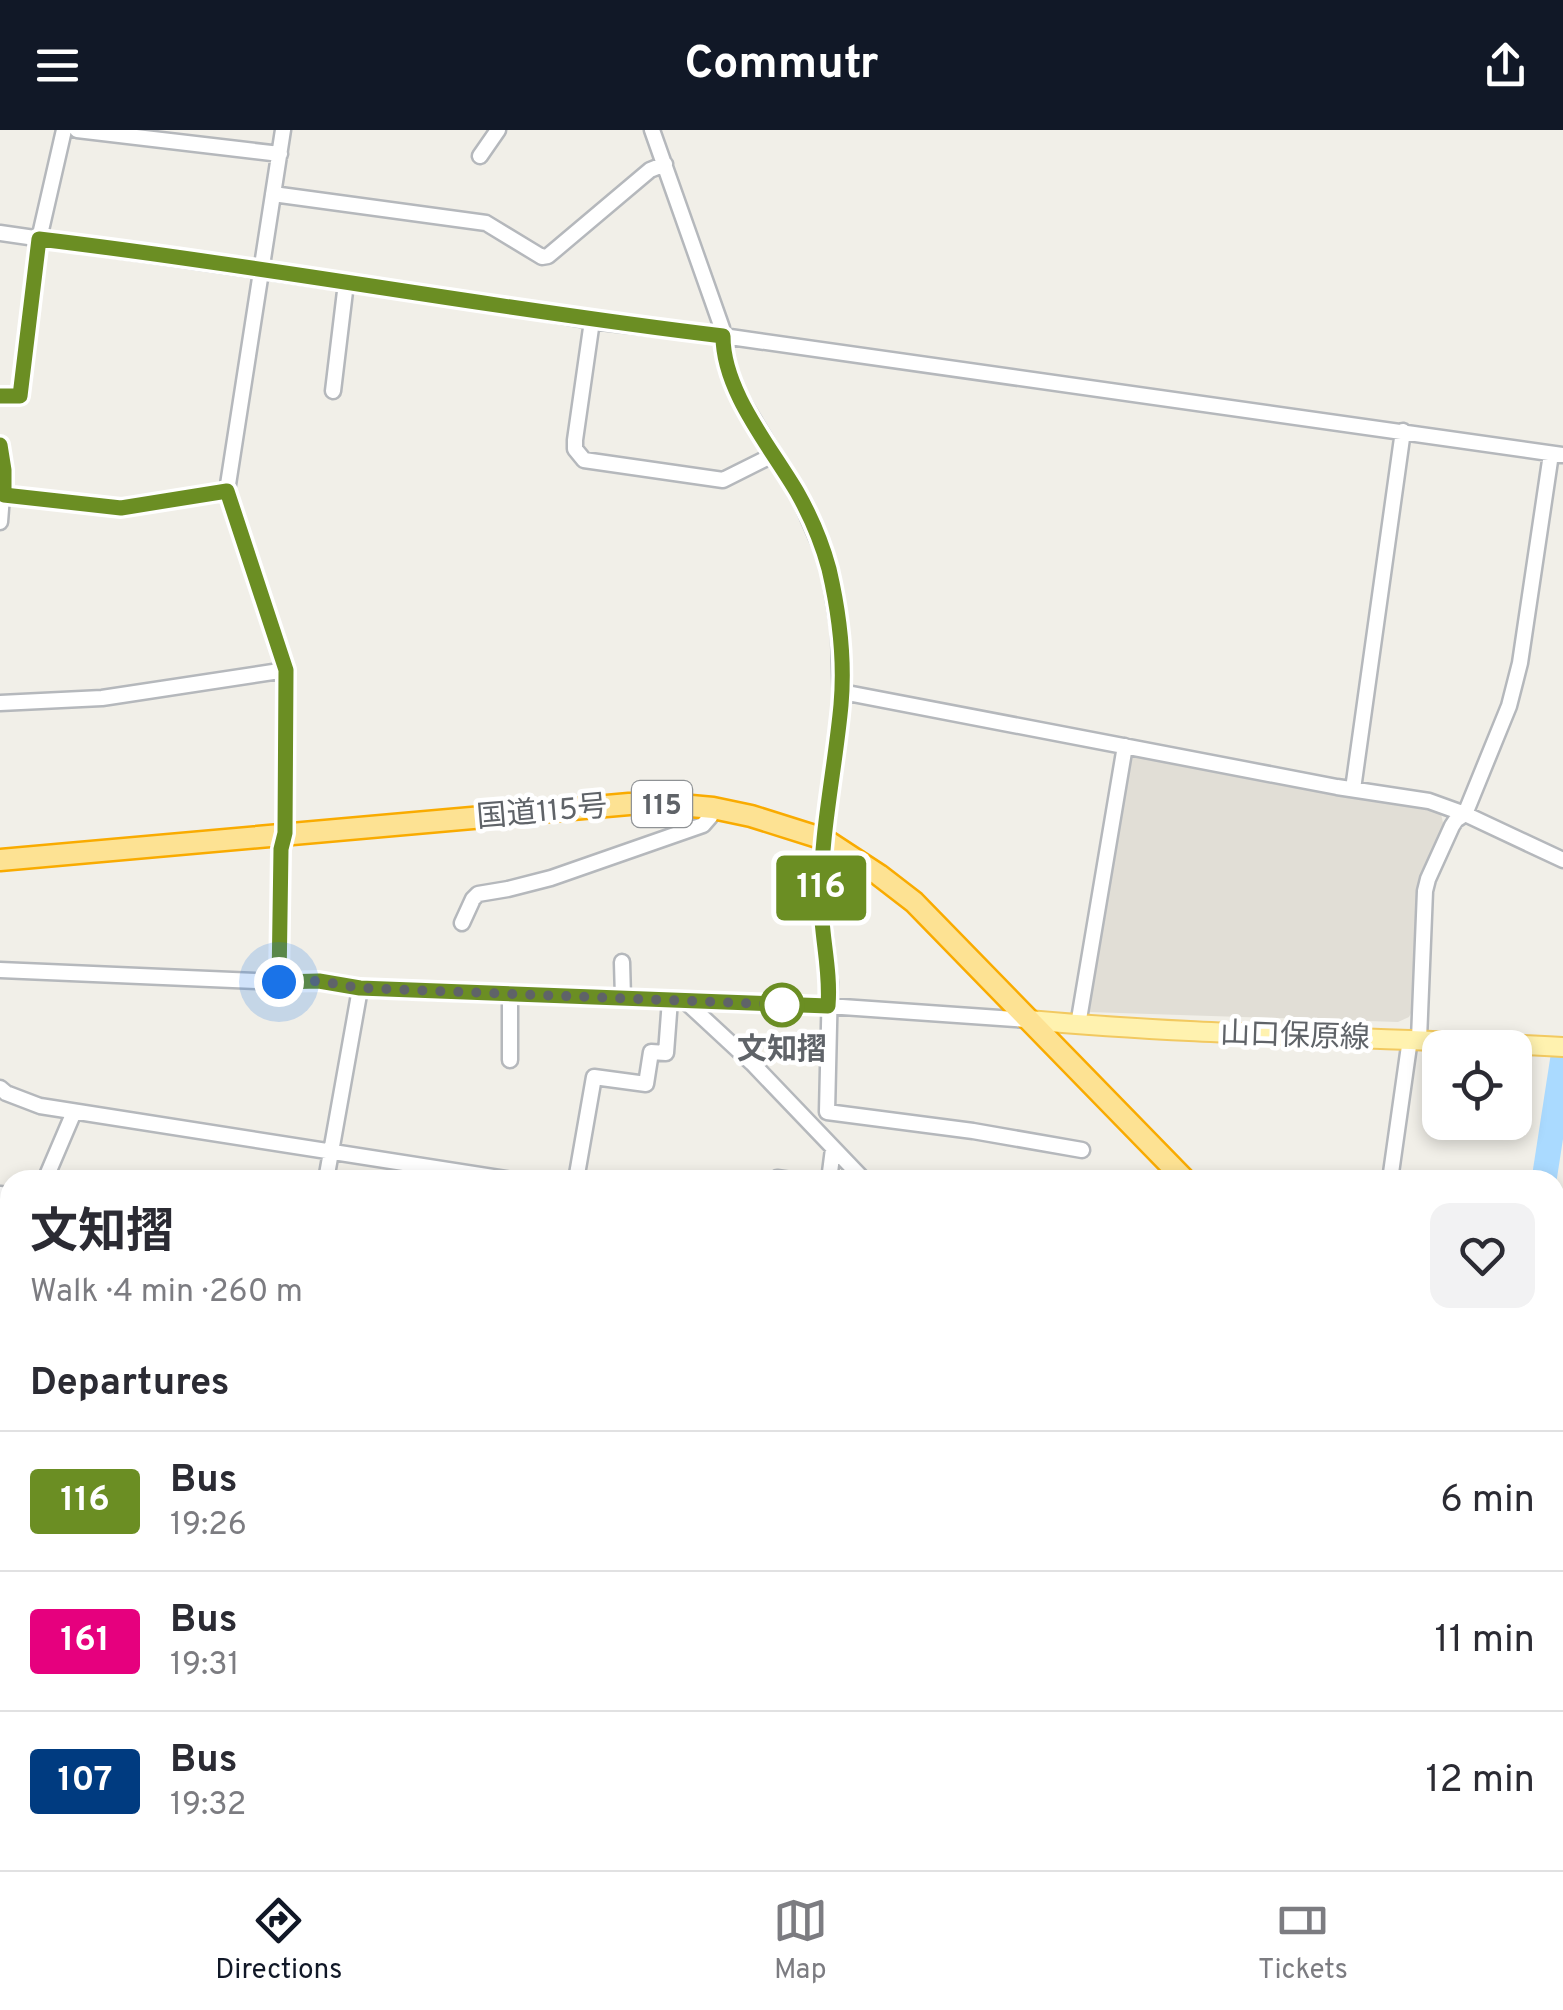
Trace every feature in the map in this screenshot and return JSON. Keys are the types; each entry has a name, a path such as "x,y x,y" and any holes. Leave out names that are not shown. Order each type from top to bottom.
{"highway":[{"name":"国道115号","path":"0,860 629,804 712,808 751,816 824,839 914,902 1175,1170"}],"main road":[{"name":"山口保原線","path":"1028,1020 1160,1030 1563,1047"}],"street":[{"path":"0,396 20,396 39,239 64,130"},
{"path":"77,130 280,154"},
{"path":"279,982 286,670 227,491 283,130"},
{"path":"480,156 498,130"},
{"path":"652,130 722,328 727,369 736,391 798,494 828,566 839,630 842,692 820,902 830,983 829,1170"},
{"path":"273,194 486,223 542,258 650,170 665,164"},
{"path":"0,233 1557,454 1520,663 1508,706 1464,814 1452,826 1425,891 1415,1039 1392,1170"},
{"path":"333,390 346,283"},
{"path":"592,320 575,440 575,448 584,460 724,480 773,454"},
{"path":"1353,790 1402,431"},
{"path":"0,445 4,470 0,522"},
{"path":"4,495 121,508 227,491"},
{"path":"0,702 102,698 286,670"},
{"path":"842,692 1353,790 1429,801 1563,860"},
{"path":"1078,1025 1124,746"},
{"path":"462,924 478,894 550,878 703,825 712,808"},
{"path":"622,962 623,998"},
{"path":"0,970 319,981 360,988 828,1006 1028,1020"},
{"path":"327,1170 360,988"},
{"path":"510,994 510,1060"},
{"path":"678,1001 752,1063 855,1170"},
{"path":"578,1170 594,1077 646,1084 650,1052 666,1053 678,1001"},
{"path":"0,1088 40,1106 445,1170"},
{"path":"48,1170 74,1112"},
{"path":"828,1112 1082,1150"}],"shaded area":[{"path":"1135,753 1424,807 1441,814 1444,827 1420,879 1409,1017 1398,1022 1089,1012 1129,759"}],"waterway":[{"path":"1546,1170 1563,1057"}],"bus line":[{"name":"116","path":"0,396 20,396 39,239 723,336 727,369 736,391 798,494 821,546 839,630 841,708 820,902 830,983 828,1006 279,982 286,670 227,491 121,508 4,495 0,445"}],"place":[{"name":"文知摺","path":"782,1005"}],"route":[{"path":"279,982 792,1005 782,1005"}]}
